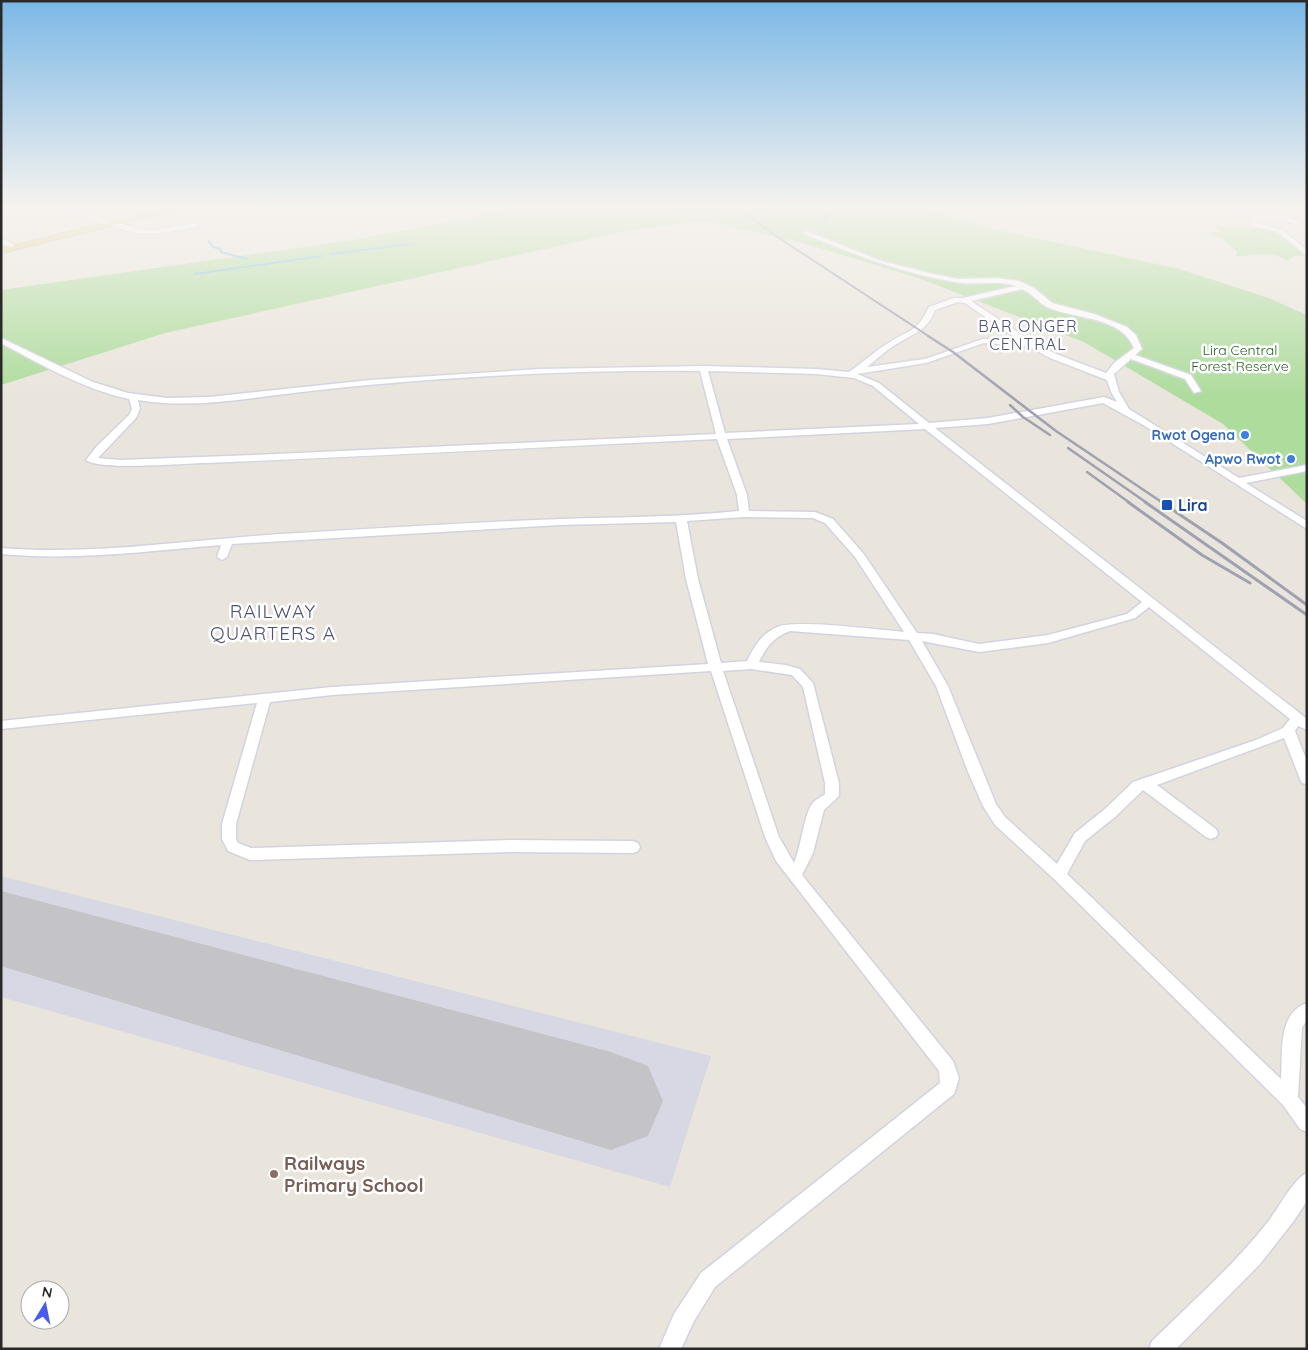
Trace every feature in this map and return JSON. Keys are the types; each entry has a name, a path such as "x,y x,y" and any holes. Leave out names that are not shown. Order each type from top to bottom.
{"street":[{"path":"913,271 958,281 1006,281 1025,288 1049,305 1100,318 1124,329 1134,337 1138,346 1137,351 1117,365 1110,374 1120,403 1126,410"},
{"path":"853,373 891,344 918,330 928,320 932,309 953,301 1025,288"},
{"path":"965,300 1031,345 1053,356 1111,378"},
{"path":"1,340 71,376 99,388 133,398 160,400 204,399 456,375 610,369 703,368 853,373 926,362 983,341 1031,345"},
{"path":"1131,356 1208,387"},
{"path":"703,368 721,436 742,495 744,514"},
{"path":"853,373 871,382 1307,726"},
{"path":"1192,381 1198,391"},
{"path":"133,398 136,410 133,416 90,460 120,463 254,458 927,426 988,421 1098,400 1112,403 1126,410 1307,526"},
{"path":"1239,481 1307,468"},
{"path":"1,551 49,554 228,541 560,522 744,514 815,515 829,521 859,555 914,638 942,686 990,806 1000,820 1059,875 1288,1099 1307,1122"},
{"path":"670,1349 690,1303 708,1280 948,1088 950,1078 947,1067 781,857 772,837 716,669 692,579 682,518"},
{"path":"222,556 228,541"},
{"path":"751,665 766,638 777,631 789,627 932,638 980,648 1048,639 1131,616 1150,602"},
{"path":"1,725 266,697 469,682 636,671 716,669 751,665 791,671 801,677 809,686 832,783 832,796 818,807 810,845 802,864 794,875"},
{"path":"266,697 229,824 229,839 233,847 240,852 250,854 288,854 512,846 633,847"},
{"path":"1059,875 1080,838 1138,786 1262,743 1288,731 1296,717"},
{"path":"1288,731 1307,779"},
{"path":"1145,783 1211,833"},
{"path":"1288,1099 1293,1028 1297,1018 1307,1010"},
{"path":"1160,1349 1253,1257 1286,1215 1307,1183"}],"shaded area":[{"path":"1,876 711,1056 670,1187 1,997"}],"green space":[{"name":"Lira Central Forest Reserve","path":"135,271 446,271 165,333 1,385 1,290"},
{"name":"Lira Central Forest Reserve","path":"895,271 1185,271 1266,297 1307,315 1307,504 1223,424 1084,342 921,279"}],"waterway":[{"path":"195,274 216,271"}],"runway":[{"path":"1,928 611,1101"}],"railway":[{"path":"829,271 930,337"},
{"path":"928,336 953,352 1056,431 1163,503"},
{"path":"1010,405 1023,417 1050,435"},
{"path":"1068,448 1147,503"},
{"path":"1087,472 1130,503"},
{"path":"1128,502 1202,555 1250,583"},
{"path":"1145,502 1307,615"},
{"path":"1161,502 1222,543 1307,605"}],"place":[{"name":"Rwot Ogena","path":"1245,435"},
{"name":"Apwo Rwot","path":"1291,459"},
{"name":"Lira","path":"1167,505"},
{"name":"Railways Primary School","path":"274,1174"}],"district":[{"name":"BAR ONGER CENTRAL","path":"1028,335"},
{"name":"RAILWAY QUARTERS A","path":"273,622"}]}
